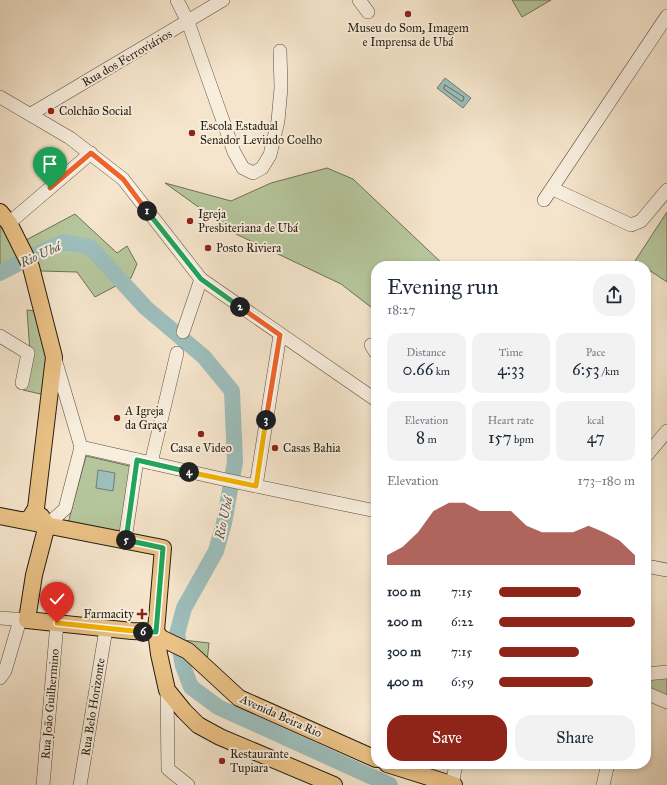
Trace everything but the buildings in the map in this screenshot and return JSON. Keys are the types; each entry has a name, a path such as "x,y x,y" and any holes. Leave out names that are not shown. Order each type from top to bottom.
{"main road":[{"path":"4,218 20,245 30,267 54,357 36,508 30,518 25,520"},
{"path":"0,516 25,520 46,525 163,548 157,626 106,629 24,620 46,525 36,508"},
{"name":"Avenida Beira Rio","path":"157,626 161,638 239,698 371,757"},
{"path":"178,652 167,690 198,725 220,737 334,785"},
{"path":"403,769 453,785"}],"street":[{"path":"177,0 188,22 234,152 243,168 253,173 262,168 270,156 278,121 281,88 280,51"},
{"name":"Rua dos Ferroviários","path":"31,114 223,0"},
{"path":"359,0 368,12"},
{"path":"544,200 553,189 667,16"},
{"path":"0,97 31,114 91,153 123,179 201,279 371,397"},
{"path":"4,218 91,153"},
{"path":"553,189 631,226 641,221 667,190"},
{"path":"183,332 201,279"},
{"path":"251,485 280,335"},
{"path":"0,336 28,353 22,383"},
{"path":"151,463 176,353"},
{"path":"46,525 65,509 81,447 54,357"},
{"path":"651,450 667,431"},
{"path":"81,447 222,479 371,510"},
{"path":"125,540 137,460"},
{"path":"651,567 667,570"},
{"path":"0,618 24,620 16,638 5,671 0,678"},
{"name":"Rua João Guilhermino","path":"43,785 57,623"},
{"name":"Rua Belo Horizonte","path":"80,785 106,629"},
{"path":"0,690 11,668 16,638"},
{"path":"651,674 667,672"},
{"path":"167,690 168,769 188,785"},
{"path":"651,695 667,702"},
{"path":"453,785 455,769"},
{"path":"603,785 607,769"}],"green space":[{"path":"512,0 551,0 522,17"},
{"path":"327,168 353,179 440,261 371,261 371,307 341,284 236,234 165,183 231,201 271,183"},
{"path":"667,212 667,282 651,271 651,261 635,261"},
{"path":"75,214 117,253 127,246 137,264 131,278 95,297 77,272 41,271 25,260 6,270 0,278 0,225 10,242 28,239"},
{"path":"27,310 36,311 47,356 45,395 23,390 30,352"},
{"path":"86,456 134,467 122,536 67,527"},
{"path":"183,640 209,643 207,662 184,644"},
{"path":"667,675 667,698 651,693 651,676"}],"water":[{"path":"445,78 471,98 463,108 437,88"},
{"path":"98,470 115,473 113,491 96,488"}],"waterway":[{"name":"Rio Ubá","path":"0,273 63,242 90,247 146,308 204,357 232,391 235,462 224,523 216,551 184,608 177,634 183,666 191,687 218,707 390,785"}],"place":[{"name":"Museu do Som, Imagem e Imprensa de Ubá","path":"408,14"},
{"name":"Colchão Social","path":"51,111"},
{"name":"Escola Estadual Senador Levindo Coelho","path":"192,133"},
{"name":"Igreja Presbiteriana de Ubá","path":"190,221"},
{"name":"Posto Riviera","path":"208,248"},
{"name":"A Igreja da Graça","path":"117,418"},
{"name":"Casa e Video","path":"201,434"},
{"name":"Casas Bahia","path":"275,448"},
{"name":"Farmacity","path":"142,614"},
{"name":"Restaurante Tupiara","path":"222,761"}],"route":[{"path":"50,188 91,153 123,179 201,279 280,335 256,486 137,460 125,540 163,548 156,632 132,632 57,623"}]}
